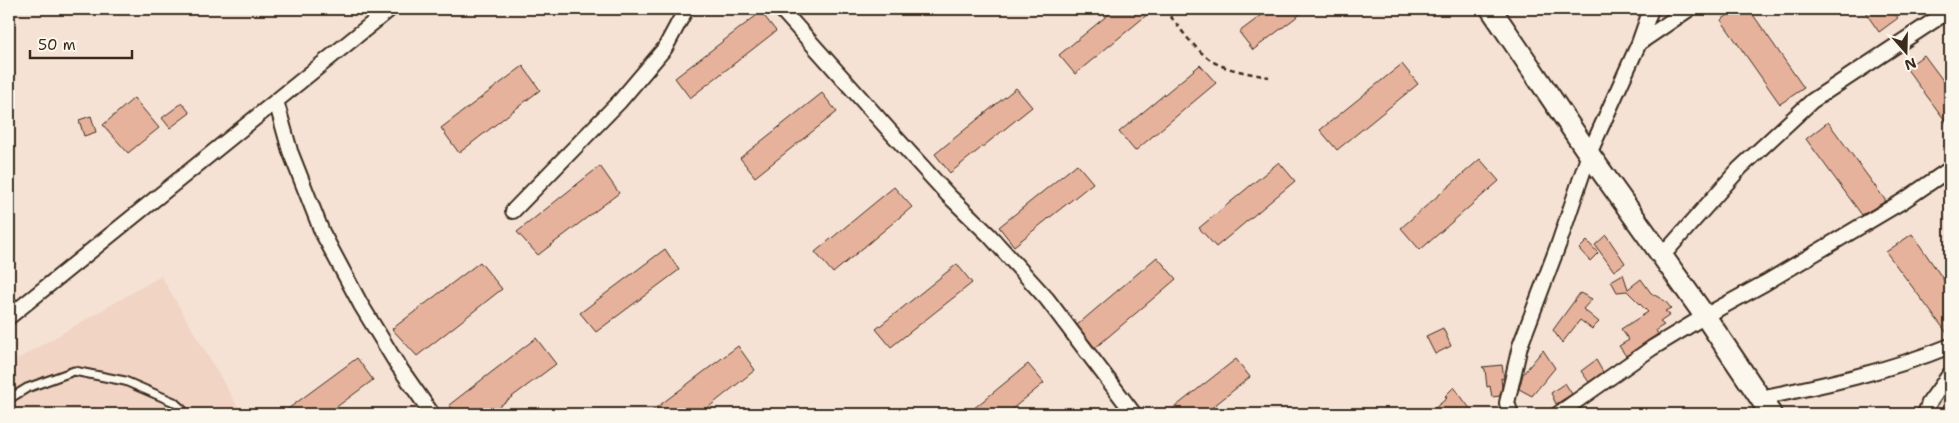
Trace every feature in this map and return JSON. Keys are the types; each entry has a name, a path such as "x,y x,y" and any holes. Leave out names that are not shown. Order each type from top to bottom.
{"main road":[{"path":"1491,9 1589,154 1663,255 1766,406"}],"street":[{"path":"9,317 390,9"},
{"path":"513,211 620,101 664,48 686,9"},
{"path":"781,9 888,130 1047,300 1134,414"},
{"path":"1512,414 1507,403 1520,346 1559,243 1589,154 1639,43 1651,9"},
{"path":"1639,43 1689,9"},
{"path":"1663,255 1740,168 1812,101 1950,10"},
{"path":"276,101 290,151 322,232 366,314 397,364 432,414"},
{"path":"1558,414 1652,348 1903,201 1950,169"},
{"path":"1766,406 1829,384 1918,359 1950,346"},
{"path":"1925,414 1929,403 1950,374"}],"lane":[{"path":"9,399 27,388 74,371 125,381 174,402 187,414"}],"path":[{"path":"1165,9 1187,37 1213,62 1239,71 1268,77"}],"shaded area":[{"path":"161,276 242,414 9,414 9,364"}],"building":[{"path":"1115,9 1154,9 1075,74 1059,55"},
{"path":"1270,9 1307,9 1253,50 1239,32"},
{"path":"1737,9 1749,9 1804,88 1780,104 1721,20"},
{"path":"1863,9 1891,9 1898,18 1879,32"},
{"path":"761,12 776,31 690,98 675,78"},
{"path":"1924,55 1950,90 1950,127 1906,68"},
{"path":"1402,64 1418,84 1337,150 1320,130"},
{"path":"1200,65 1216,83 1135,151 1119,132"},
{"path":"523,66 540,90 459,153 441,128"},
{"path":"1016,88 1032,107 950,173 935,154"},
{"path":"822,93 837,112 755,177 740,158"},
{"path":"134,98 159,128 128,153 103,125"},
{"path":"182,103 190,113 170,128 162,118"},
{"path":"91,116 96,132 84,136 79,120"},
{"path":"1828,122 1886,201 1862,215 1806,139"},
{"path":"1480,159 1499,181 1420,250 1401,228"},
{"path":"1279,162 1295,181 1216,247 1199,228"},
{"path":"1077,164 1093,183 1014,246 999,227"},
{"path":"600,166 619,193 538,255 517,232"},
{"path":"894,187 912,207 833,273 815,252"},
{"path":"1912,234 1950,289 1950,337 1886,252"},
{"path":"1606,235 1625,263 1614,271 1595,245"},
{"path":"1587,241 1598,253 1590,261 1579,249"},
{"path":"665,249 679,270 596,332 580,313"},
{"path":"1157,257 1176,279 1095,348 1077,325"},
{"path":"480,262 502,289 417,356 392,329"},
{"path":"957,264 972,283 891,347 876,329"},
{"path":"1623,274 1628,289 1641,279 1651,293 1665,301 1671,308 1665,311 1670,315 1660,322 1664,325 1656,330 1658,334 1626,356 1619,346 1629,340 1621,329 1648,312 1627,291 1617,292 1611,281"},
{"path":"1580,293 1592,299 1583,309 1599,322 1592,329 1580,320 1562,343 1553,330"},
{"path":"1443,328 1451,346 1435,354 1426,336"},
{"path":"536,338 556,364 489,414 457,414 449,405"},
{"path":"738,346 755,370 700,414 648,414"},
{"path":"1543,350 1555,368 1532,396 1519,389 1523,374"},
{"path":"357,358 373,380 327,414 281,414"},
{"path":"1236,359 1250,377 1204,414 1166,414"},
{"path":"1596,360 1603,372 1589,382 1581,371"},
{"path":"1028,364 1044,383 1006,414 967,414"},
{"path":"1502,365 1504,377 1503,379 1501,378 1500,396 1492,397 1490,386 1487,387 1485,369 1482,367"},
{"path":"1565,383 1572,394 1556,404 1551,393"},
{"path":"1454,387 1474,414 1428,414 1447,398 1445,396"}]}
